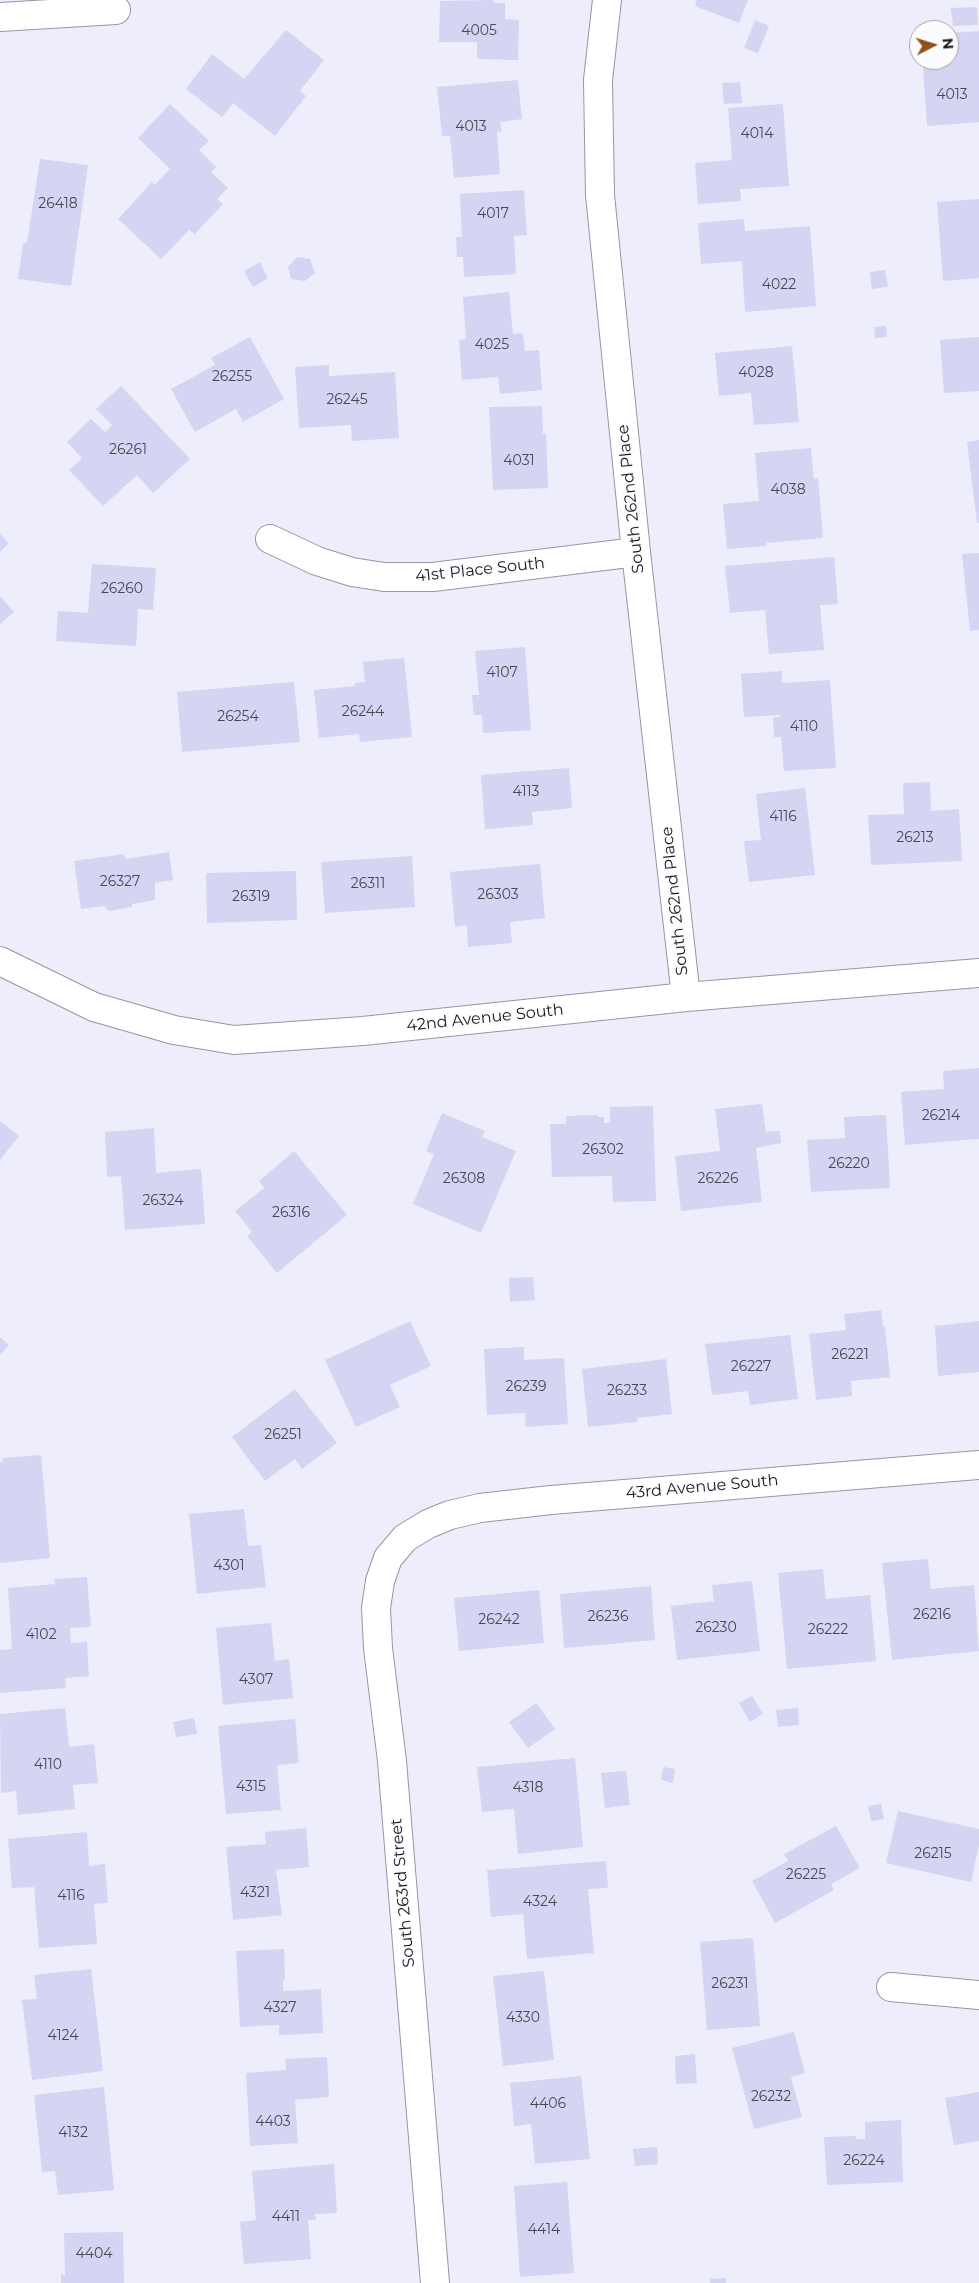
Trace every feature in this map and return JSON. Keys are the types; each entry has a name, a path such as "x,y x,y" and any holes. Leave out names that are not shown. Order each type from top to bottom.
{"street":[{"name":"South 262nd Place","path":"607,0 598,80 600,195 636,552 686,997"},
{"path":"0,18 116,10"},
{"name":"41st Place South","path":"270,539 317,561 352,572 384,577 433,577 636,552"},
{"name":"42nd Avenue South","path":"2,963 94,1007 174,1030 234,1040 363,1031 686,997 979,972"},
{"name":"43rd Avenue South","path":"428,1524 480,1508 542,1501 979,1465"},
{"name":"South 263rd Street","path":"428,1524 405,1538 388,1558 380,1580 376,1608 378,1648 392,1761 435,2283"},
{"path":"891,1987 979,1995"}],"building":[{"path":"494,0 494,3 505,3 505,19 519,20 518,60 477,59 477,42 439,42 440,1"},
{"path":"697,0 748,0 739,23 695,6"},
{"path":"977,7 978,25 959,26 959,20 952,20 951,8"},
{"path":"755,20 769,26 758,53 744,48"},
{"path":"286,30 324,60 300,91 306,96 275,136 233,103 222,117 186,89 212,54 244,79"},
{"path":"979,31 979,122 927,126 923,70 959,70 959,32"},
{"path":"518,80 522,119 500,122 502,132 497,132 500,174 454,178 450,136 442,136 437,87"},
{"path":"740,82 742,103 724,104 722,83"},
{"path":"170,104 209,141 199,150 216,167 211,172 228,188 217,199 223,204 195,234 189,230 161,259 118,219 152,182 155,185 170,169 138,138"},
{"path":"783,104 789,186 740,189 741,201 698,204 695,163 732,160 728,108"},
{"path":"40,159 88,165 71,286 18,279 23,243 27,243"},
{"path":"524,190 527,235 514,236 516,274 464,277 463,257 457,257 456,237 462,237 460,194"},
{"path":"979,199 979,278 943,281 937,202"},
{"path":"744,219 745,231 810,226 816,306 745,312 742,261 701,264 698,223"},
{"path":"297,257 310,259 315,273 305,281 291,279 288,267"},
{"path":"260,262 268,278 253,287 244,271"},
{"path":"885,270 888,287 872,289 870,272"},
{"path":"509,292 513,334 523,333 525,351 539,350 542,390 500,394 498,377 462,380 459,340 466,339 463,297"},
{"path":"886,326 887,337 875,338 874,327"},
{"path":"250,337 284,399 243,422 236,409 195,432 171,389 215,365 211,358"},
{"path":"979,337 979,391 944,393 940,340"},
{"path":"792,346 799,422 754,425 751,393 719,396 715,353"},
{"path":"329,365 329,376 395,372 399,438 352,441 351,425 299,428 295,367"},
{"path":"121,386 190,459 153,493 137,475 103,506 69,470 82,458 67,442 91,419 105,432 112,425 96,409"},
{"path":"542,406 543,434 546,433 548,488 493,490 489,407"},
{"path":"979,440 979,523 977,523 967,442"},
{"path":"811,448 814,479 818,478 823,538 766,543 767,546 727,549 723,504 759,501 755,453"},
{"path":"0,534 9,543 0,552"},
{"path":"979,553 979,630 970,631 962,554"},
{"path":"834,557 838,604 820,605 824,650 769,654 765,610 730,613 725,566"},
{"path":"92,564 156,568 153,610 138,609 136,646 56,641 58,611 88,613"},
{"path":"0,596 14,612 0,624"},
{"path":"525,647 531,730 483,733 482,715 474,715 472,695 479,695 475,651"},
{"path":"404,658 412,737 360,742 359,734 319,738 314,690 355,686 355,683 365,682 363,662"},
{"path":"782,671 782,683 830,680 836,768 784,771 781,737 774,737 773,718 780,717 780,715 744,717 741,674"},
{"path":"294,682 300,742 182,752 177,692"},
{"path":"569,768 572,808 532,812 533,825 485,829 481,775"},
{"path":"930,782 931,811 959,809 962,861 871,865 868,815 904,814 903,783"},
{"path":"805,788 815,875 749,882 744,841 761,840 756,794"},
{"path":"169,852 173,880 155,883 155,900 109,911 104,906 81,909 74,861 124,854 126,859"},
{"path":"412,856 415,907 325,913 321,862"},
{"path":"540,864 545,918 510,922 512,943 468,947 467,925 455,927 450,872"},
{"path":"296,871 297,920 207,923 206,873"},
{"path":"979,1068 979,1139 905,1145 901,1092 944,1089 943,1071"},
{"path":"762,1104 766,1132 780,1131 781,1143 756,1148 762,1202 681,1211 675,1156 720,1151 715,1109"},
{"path":"653,1106 656,1201 613,1202 612,1176 552,1177 550,1124 566,1124 566,1116 597,1115 598,1117 604,1117 604,1123 610,1123 610,1107"},
{"path":"442,1113 485,1131 482,1137 516,1151 481,1233 413,1204 434,1154 426,1151"},
{"path":"886,1115 890,1188 811,1192 807,1140 845,1138 844,1117"},
{"path":"0,1121 19,1136 0,1160"},
{"path":"154,1128 156,1173 201,1169 205,1224 125,1230 121,1176 107,1177 105,1132"},
{"path":"294,1151 347,1215 277,1273 247,1236 252,1232 235,1211 264,1188 259,1181"},
{"path":"533,1277 535,1300 510,1302 509,1278"},
{"path":"881,1310 883,1327 885,1327 890,1377 851,1381 852,1396 816,1400 809,1334 846,1330 844,1314"},
{"path":"410,1321 431,1366 390,1385 400,1407 356,1427 325,1360"},
{"path":"979,1321 979,1372 938,1376 935,1326"},
{"path":"790,1335 798,1399 750,1405 748,1391 712,1395 705,1344"},
{"path":"0,1337 9,1345 0,1355"},
{"path":"524,1347 524,1360 564,1358 568,1424 526,1427 525,1413 487,1415 484,1349"},
{"path":"666,1359 672,1414 637,1418 637,1422 588,1427 582,1369"},
{"path":"295,1389 337,1443 302,1469 295,1459 265,1481 232,1437"},
{"path":"41,1455 50,1558 0,1563 0,1462 3,1462 3,1458"},
{"path":"244,1509 248,1546 261,1545 266,1587 197,1594 189,1514"},
{"path":"928,1559 931,1589 974,1585 979,1651 892,1660 882,1563"},
{"path":"823,1569 826,1599 870,1595 876,1661 787,1669 778,1573"},
{"path":"87,1577 91,1627 70,1628 71,1643 87,1642 89,1676 65,1678 66,1688 0,1693 0,1650 12,1649 8,1588 55,1584 54,1579"},
{"path":"752,1581 760,1651 677,1660 671,1606 714,1601 712,1585"},
{"path":"651,1586 655,1640 564,1648 560,1594"},
{"path":"539,1590 544,1643 459,1651 454,1598"},
{"path":"271,1623 275,1661 289,1659 293,1698 223,1705 216,1628"},
{"path":"752,1696 763,1714 750,1722 739,1703"},
{"path":"536,1703 555,1729 528,1748 509,1722"},
{"path":"65,1708 69,1747 94,1744 98,1783 73,1785 75,1809 18,1815 16,1791 1,1793 0,1714"},
{"path":"798,1708 799,1725 778,1727 776,1710"},
{"path":"194,1718 197,1734 176,1737 173,1722"},
{"path":"295,1719 299,1763 277,1765 281,1810 226,1814 218,1726"},
{"path":"575,1758 583,1847 518,1854 514,1809 482,1812 477,1767"},
{"path":"663,1767 675,1769 673,1783 661,1780"},
{"path":"626,1771 630,1805 605,1808 601,1773"},
{"path":"881,1804 884,1819 871,1821 868,1806"},
{"path":"898,1811 979,1829 979,1845 971,1882 886,1863"},
{"path":"836,1826 860,1868 831,1884 834,1890 775,1923 752,1881 788,1861 784,1854"},
{"path":"306,1828 309,1867 276,1870 282,1915 233,1920 226,1847 266,1844 265,1832"},
{"path":"87,1832 89,1866 105,1864 108,1903 94,1904 97,1944 39,1948 34,1887 12,1888 8,1839"},
{"path":"606,1861 608,1888 588,1889 594,1953 527,1959 523,1914 491,1917 487,1870"},
{"path":"753,1938 760,2026 707,2030 700,1942"},
{"path":"284,1949 285,1979 283,1980 283,1991 321,1989 323,2033 279,2035 279,2025 240,2027 236,1951"},
{"path":"91,1969 103,2071 32,2080 22,2000 37,1999 34,1975"},
{"path":"544,1971 554,2060 503,2066 493,1976"},
{"path":"794,2032 805,2073 791,2077 802,2117 754,2129 732,2048"},
{"path":"695,2054 697,2083 676,2084 675,2056"},
{"path":"327,2057 329,2097 295,2100 298,2143 250,2146 246,2073 286,2070 285,2059"},
{"path":"581,2076 590,2159 535,2164 531,2124 514,2126 510,2083"},
{"path":"104,2087 114,2190 58,2195 55,2171 42,2172 34,2095"},
{"path":"979,2092 979,2141 954,2145 945,2098"},
{"path":"901,2120 903,2182 827,2185 824,2137 856,2136 856,2139 865,2139 865,2122"},
{"path":"657,2147 658,2164 635,2166 633,2149"},
{"path":"334,2164 337,2213 315,2214 316,2220 308,2220 311,2259 244,2264 240,2222 256,2220 252,2171"},
{"path":"567,2182 574,2273 520,2277 514,2186"},
{"path":"123,2232 124,2283 61,2283 61,2274 65,2275 64,2233"},
{"path":"726,2278 726,2283 710,2283 710,2279"}]}
